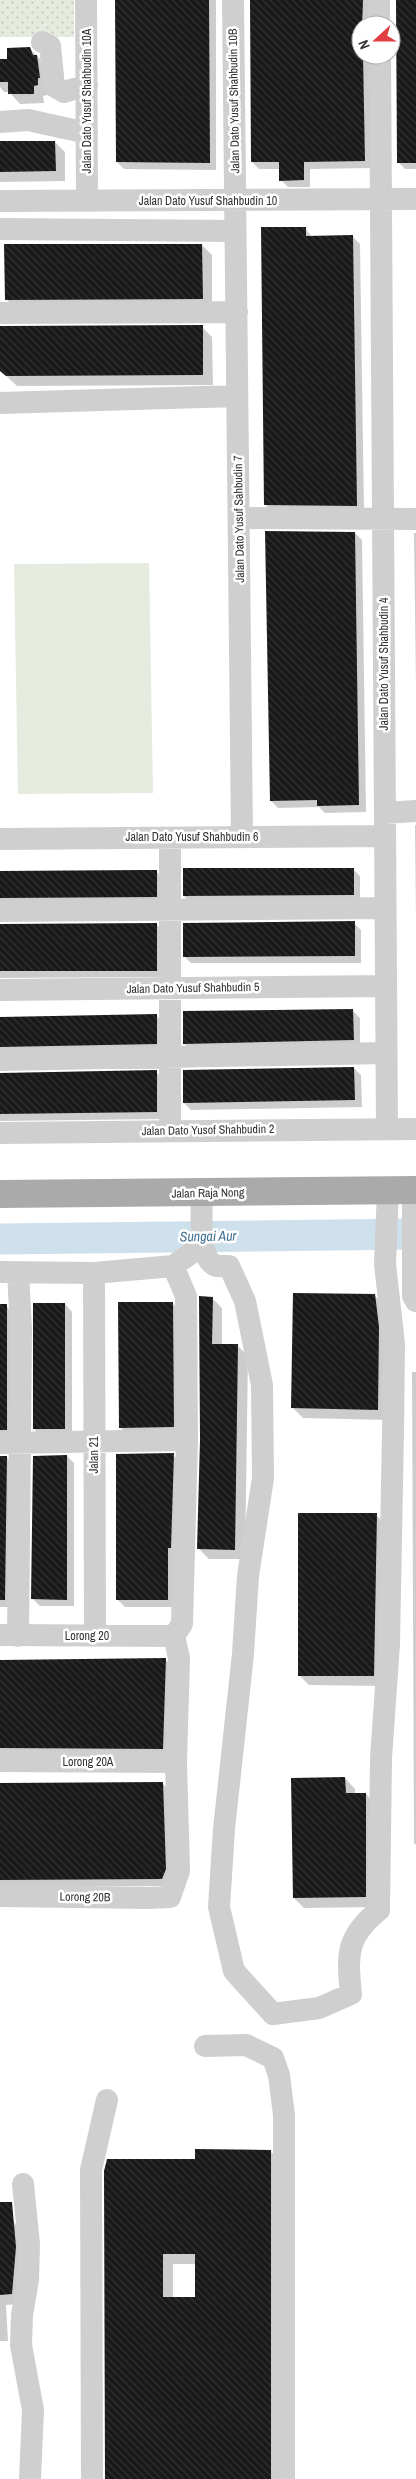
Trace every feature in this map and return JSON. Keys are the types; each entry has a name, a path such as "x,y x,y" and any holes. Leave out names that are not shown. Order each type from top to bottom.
{"main road":[{"name":"Jalan Raja Nong","path":"0,1194 406,1190"}],"street":[{"name":"Jalan Dato Yusuf Shahbudin 10A","path":"86,0 87,201"},
{"name":"Jalan Dato Yusuf Shahbudin 10B","path":"233,0 235,202"},
{"path":"379,0 379,15"},
{"path":"42,42 50,46 54,86 64,92 87,85"},
{"name":"Jalan Dato Yusuf Shahbudin 4","path":"380,65 387,1128"},
{"path":"0,122 28,120 87,133"},
{"name":"Jalan Dato Yusuf Shahbudin 10","path":"0,201 235,202 416,199"},
{"name":"Jalan Dato Yusuf Sahbudin 7","path":"235,202 242,837"},
{"path":"0,230 235,230"},
{"path":"0,313 237,312"},
{"path":"0,403 237,396"},
{"path":"239,518 416,519"},
{"path":"385,813 416,811"},
{"name":"Jalan Dato Yusuf Shahbudin 6","path":"0,839 385,836"},
{"path":"170,838 170,1131"},
{"path":"0,911 385,908"},
{"name":"Jalan Dato Yusuf Shahbudin 5","path":"0,990 386,986"},
{"path":"0,1060 386,1054"},
{"name":"Jalan Dato Yusof Shahbudin 2","path":"0,1133 416,1129"},
{"path":"202,1192 203,1236 209,1260 216,1266 229,1266 245,1300 262,1385 263,1478 248,1576 243,1654 224,1829 219,1907 234,1971 273,2014 319,2008 351,1994 349,1951 365,1921 379,1910 382,1758 390,1644 394,1363 392,1318 385,1264 385,1233 406,1190"},
{"path":"406,1190 414,1251 413,1296 416,1301"},
{"path":"9,1636 10,1443 21,1329 9,1272 94,1273 173,1266 203,1236"},
{"path":"173,1266 186,1296 186,1440 182,1624 174,1636 179,1658 176,1762"},
{"name":"Jalan 21","path":"94,1273 95,1636"},
{"path":"10,1443 186,1440"},
{"name":"Lorong 20","path":"9,1636 174,1636"},
{"name":"Lorong 20A","path":"0,1761 176,1762"},
{"name":"Lorong 20B","path":"0,1896 170,1896 179,1871 176,1762"},
{"path":"205,2046 246,2045 273,2058 279,2075 284,2115 284,2479"},
{"path":"92,2479 91,2170 107,2100"},
{"path":"23,2184 29,2244 28,2280 22,2314 21,2345 33,2410 30,2479"}],"shaded area":[{"path":"0,0 74,0 74,37 0,37"},
{"path":"149,563 153,793 18,794 14,564"}],"building":[{"path":"115,0 209,0 210,163 116,162"},
{"path":"250,0 363,0 362,15 351,15 351,65 363,65 365,161 304,162 304,180 279,181 279,162 251,162"},
{"path":"396,0 416,0 416,163 397,163 396,65 401,65 401,15 396,15"},
{"path":"30,47 33,55 37,55 40,78 38,78 38,85 34,86 34,94 8,94 8,82 0,82 0,59 7,59 7,48"},
{"path":"0,141 55,141 56,171 0,172"},
{"path":"261,227 306,227 306,236 353,235 357,506 264,505"},
{"path":"4,244 202,244 203,299 5,300"},
{"path":"203,325 203,375 6,376 0,371 0,326"},
{"path":"265,531 355,532 359,805 317,806 317,800 270,801"},
{"path":"183,868 354,868 354,895 183,896"},
{"path":"157,870 157,897 0,898 0,871"},
{"path":"355,921 355,956 183,957 183,923"},
{"path":"157,923 157,971 0,971 0,924"},
{"path":"353,1009 354,1040 183,1044 183,1011"},
{"path":"157,1014 157,1044 0,1047 0,1017"},
{"path":"354,1067 355,1100 183,1103 183,1070"},
{"path":"157,1070 157,1112 0,1114 0,1073"},
{"path":"293,1293 375,1294 379,1327 378,1410 291,1408"},
{"path":"199,1296 213,1297 212,1344 238,1344 235,1550 197,1549 200,1440"},
{"path":"118,1302 173,1302 174,1427 119,1428"},
{"path":"33,1303 65,1303 65,1429 33,1429"},
{"path":"0,1304 7,1304 7,1430 0,1430"},
{"path":"174,1453 171,1548 168,1548 168,1600 116,1600 116,1454"},
{"path":"67,1455 67,1600 31,1599 33,1456"},
{"path":"0,1456 7,1456 5,1600 0,1600"},
{"path":"298,1513 377,1513 374,1676 298,1676"},
{"path":"166,1658 163,1749 0,1748 0,1660"},
{"path":"345,1777 346,1793 366,1793 366,1897 293,1898 291,1778"},
{"path":"163,1782 166,1869 162,1879 0,1880 0,1783"},
{"path":"195,2149 271,2150 271,2479 105,2479 104,2171 107,2159 195,2159","holes":["163,2254 195,2254 195,2297 163,2297"]},
{"path":"0,2202 12,2202 16,2247 12,2294 0,2295"}],"waterway":[{"name":"Sungai Aur","path":"0,1239 416,1234"}]}
